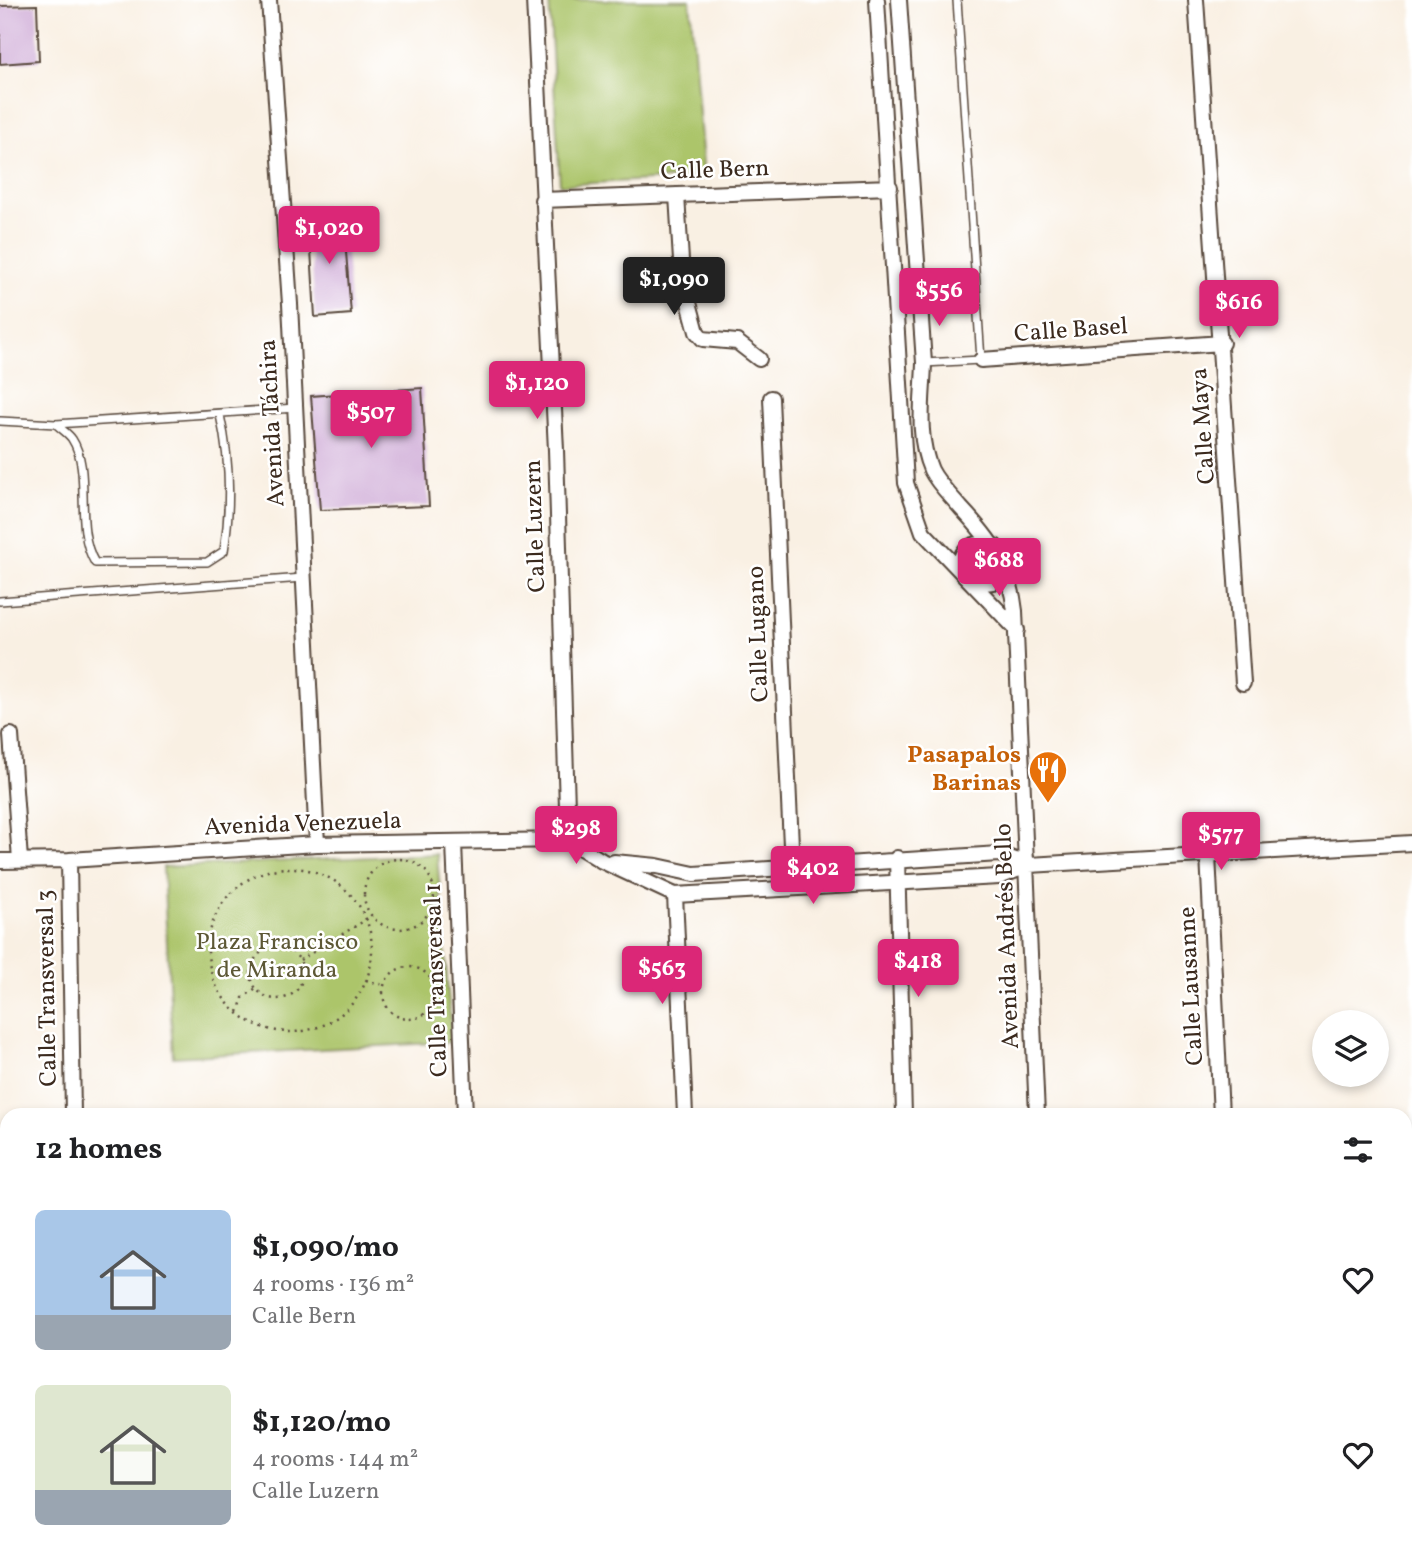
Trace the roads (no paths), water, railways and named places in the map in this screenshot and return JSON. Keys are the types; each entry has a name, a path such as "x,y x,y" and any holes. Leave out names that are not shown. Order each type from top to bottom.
{"street":[{"name":"Avenida Táchira","path":"269,0 296,408 317,844"},
{"name":"Calle Luzern","path":"534,0 556,450 569,840"},
{"path":"877,0 906,483 923,532 1017,630"},
{"name":"Avenida Andrés Bello","path":"899,0 924,363 920,413 931,468 938,481 995,546 1013,594 1028,864 1037,1108"},
{"name":"Calle Maya","path":"1196,0 1222,343 1243,683"},
{"name":"Calle Bern","path":"542,200 890,187"},
{"path":"677,195 682,276 697,332 703,339 737,342 760,359"},
{"name":"Calle Basel","path":"981,360 1222,343"},
{"name":"Calle Lugano","path":"771,398 792,868"},
{"path":"959,567 962,552 968,546 979,543 995,546"},
{"path":"975,584 993,582 1005,572"},
{"path":"11,735 20,860"},
{"path":"569,840 602,861 675,895 999,877 1028,864 1412,842"},
{"name":"Avenida Venezuela","path":"0,861 69,860 317,844 569,840"},
{"name":"Calle Transversal 1","path":"454,843 465,1108"},
{"path":"602,861 657,866 694,874 897,858 999,854 1028,864"},
{"name":"Calle Lausanne","path":"1208,855 1221,1108"},
{"path":"897,858 904,1108"},
{"name":"Calle Transversal 3","path":"69,860 73,1108"},
{"path":"675,895 685,1108"}],"lane":[{"path":"957,0 981,360"},
{"name":"Calle Basel","path":"924,363 981,360"},
{"path":"0,421 56,424 296,408"},
{"path":"56,424 73,440 83,488 85,547 94,563 207,562 224,551 230,514 225,436 220,415"},
{"path":"0,601 304,578"}],"place":[{"name":"Pasapalos Barinas","path":"1048,804"}],"park label":[{"name":"Plaza Francisco de Miranda","path":"277,957"}]}
